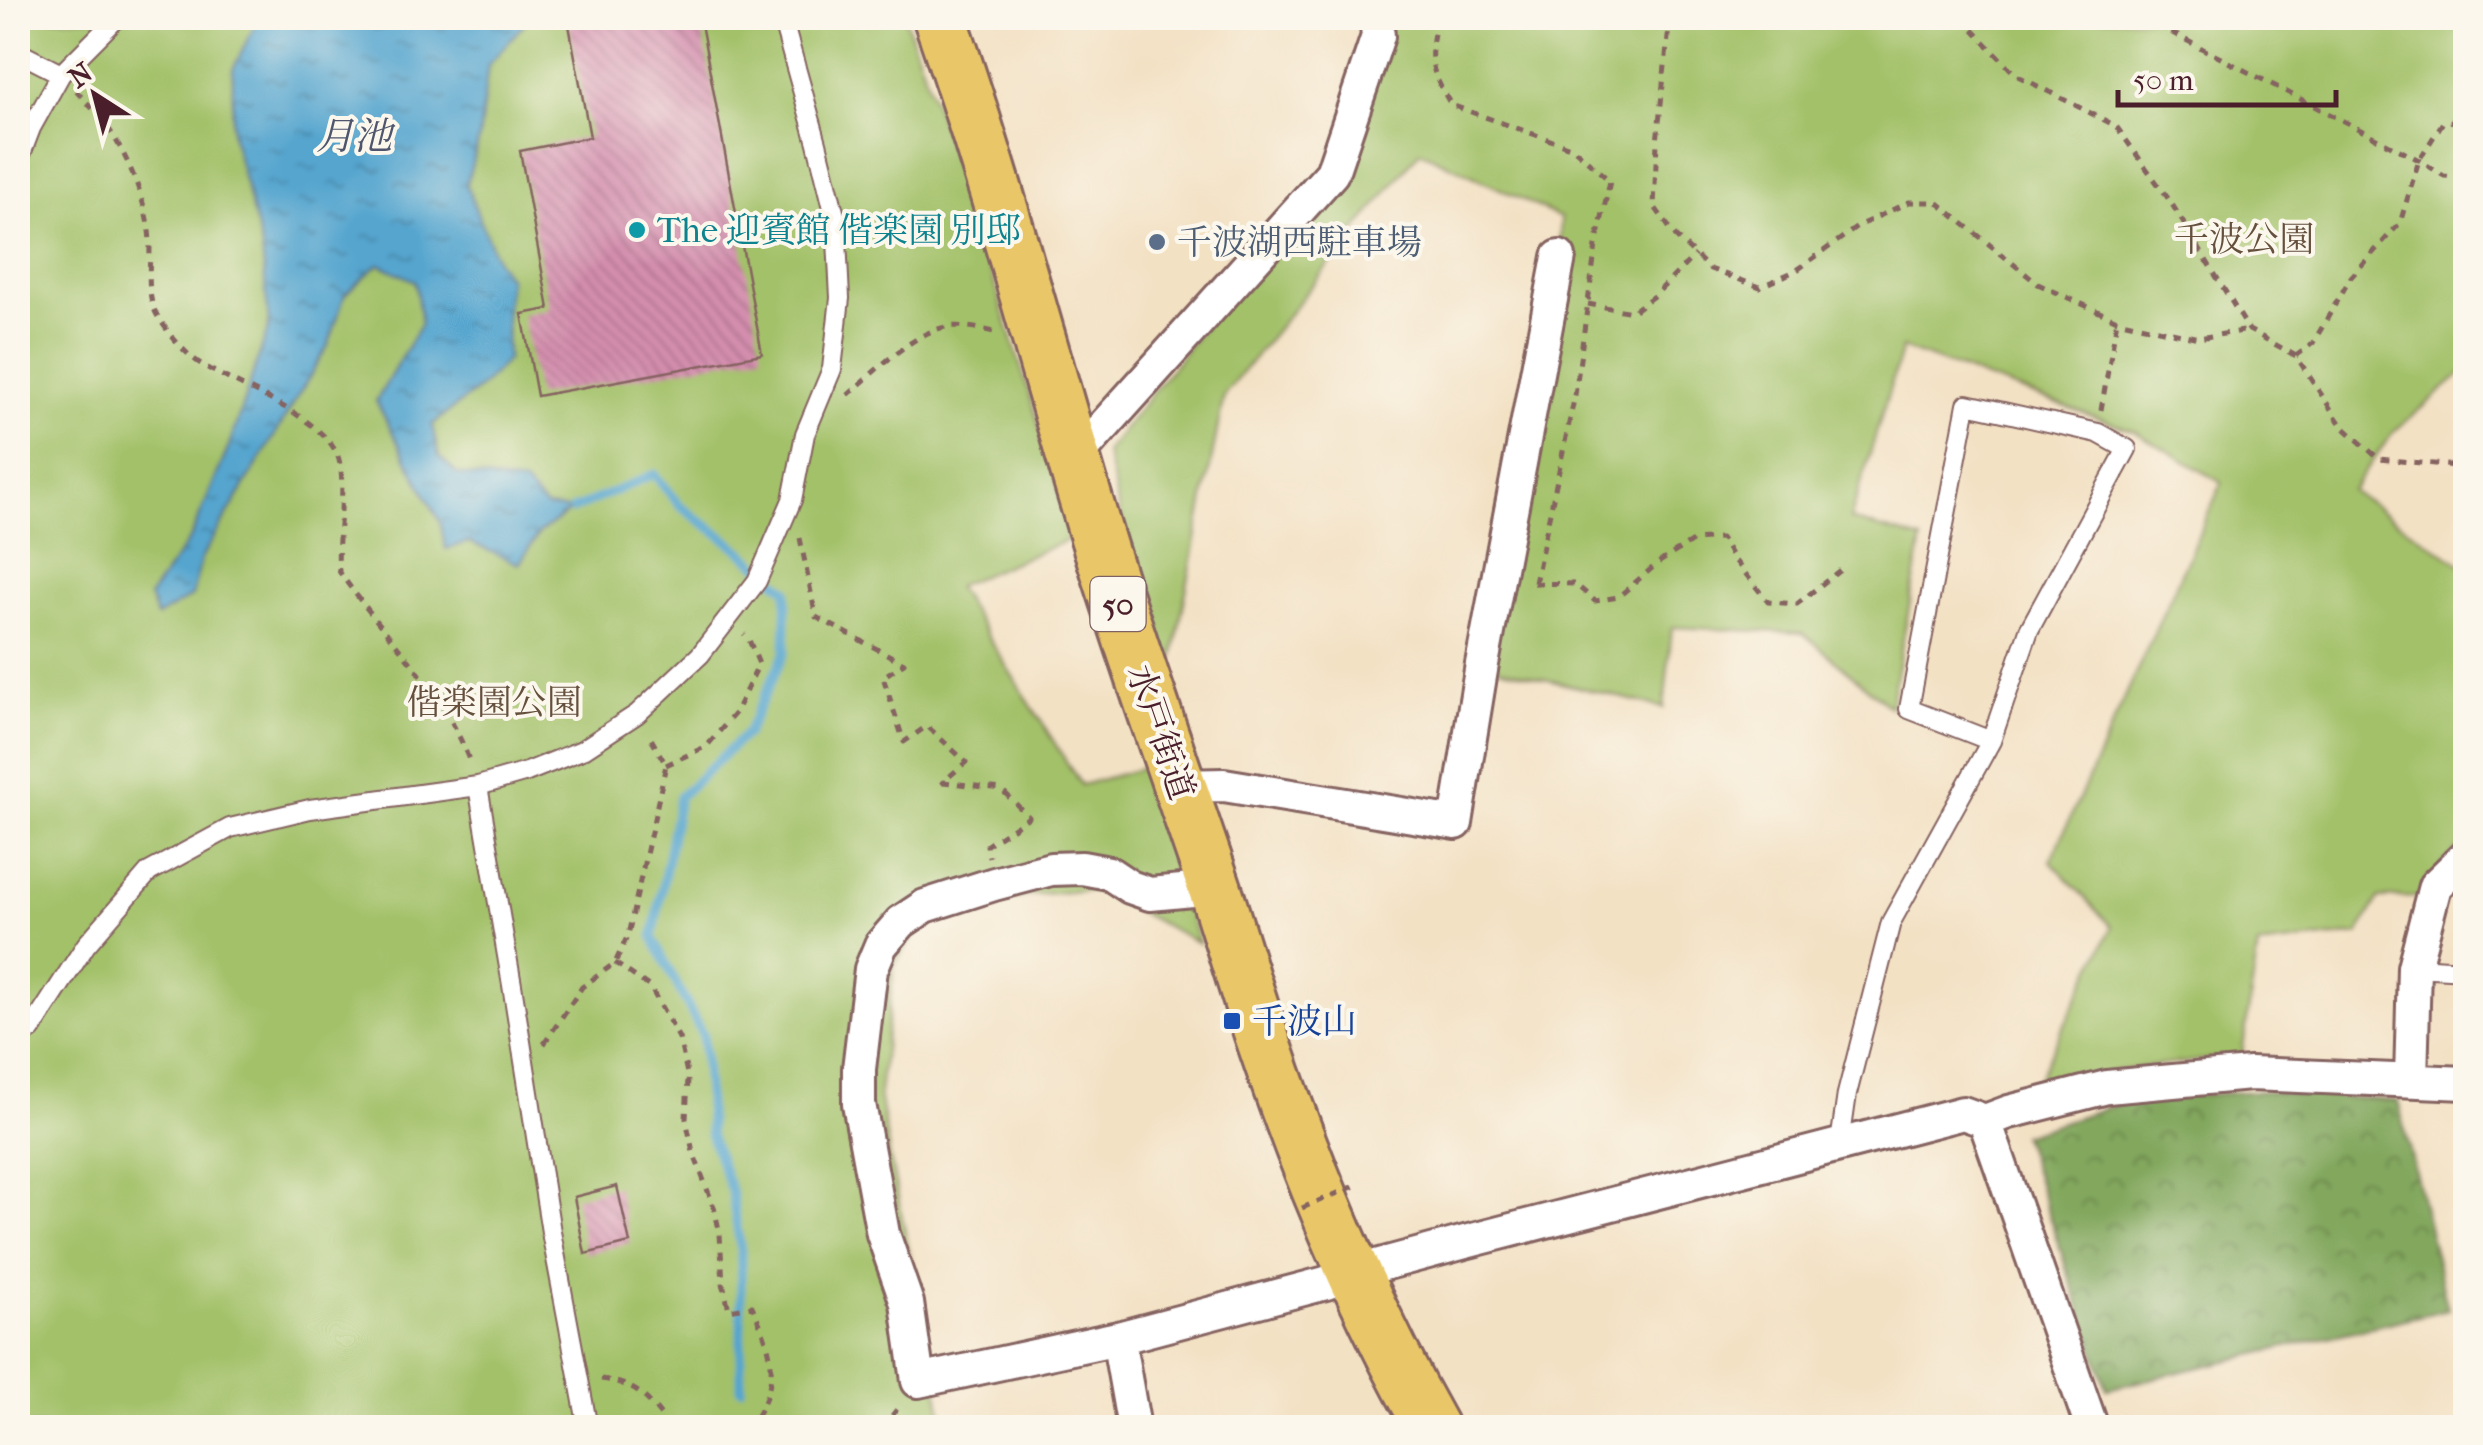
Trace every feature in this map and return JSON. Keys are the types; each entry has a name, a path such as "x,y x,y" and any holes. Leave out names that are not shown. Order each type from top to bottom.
{"main road":[{"name":"水戸街道","path":"940,18 1140,673 1264,1042 1354,1272 1432,1428"}],"street":[{"path":"1074,459 1332,174 1378,36 1376,18"},
{"path":"1178,786 1224,785 1456,823 1559,256"},
{"path":"2411,1080 2414,966 2435,886 2466,856"},
{"path":"1214,888 1150,894 1109,873 1082,868 1050,870 925,906 901,922 881,945 871,969 859,1069 859,1104 883,1234 908,1303 918,1380 1118,1338 1326,1283 1354,1272 1964,1113 1985,1121 2107,1087 2250,1074 2466,1083"},
{"path":"1985,1121 2092,1428"},
{"path":"1118,1338 1134,1428"}],"lane":[{"path":"18,162 31,128 61,74 118,18"},
{"path":"18,1037 31,1030 86,945 150,872 230,828 310,809 478,786 582,750 637,714 700,655 757,580 792,500 805,434 832,369 840,298 836,220 782,18"},
{"path":"23,54 61,74"},
{"path":"1840,1143 1847,1094 1890,922 1991,742 2029,630 2127,449 2098,433 1967,404 1909,709 1991,742"},
{"path":"478,786 551,1232 588,1428"},
{"path":"2414,966 2466,970"}],"path":[{"path":"1670,18 1654,206 1676,236 1710,269 1760,287 1797,270 1860,224 1908,202 1937,202 2038,284 2116,320 2199,338 2249,330"},
{"path":"1962,18 2016,75 2116,126 2170,201 2249,330 2296,356 2342,426 2379,459 2466,467"},
{"path":"2144,18 2444,176 2466,178"},
{"path":"61,74 108,126 139,192 148,227 150,292 156,315 199,363 291,412 320,432 335,450 341,464 339,570 435,693 468,756 478,786"},
{"path":"2296,356 2313,343 2351,277 2400,223 2419,160 2443,122 2466,120"},
{"path":"1588,304 1632,312 1695,255"},
{"path":"2098,433 2116,320"},
{"path":"805,434 902,348 939,328 974,327 1041,342"},
{"path":"792,500 816,617 904,663 884,678 904,742 927,726 966,762 943,782 1001,789 1029,817 987,846 994,884"},
{"path":"1497,583 1575,584 1595,601 1618,597 1658,563 1694,540 1721,538 1768,602 1798,604 1840,570"},
{"path":"666,765 707,746 735,713 759,664 750,640 728,618"},
{"path":"526,1071 582,986 615,963 628,935 666,765 637,714"},
{"path":"615,963 650,987 679,1038 688,1078 686,1119 693,1152 714,1207 729,1310 752,1306 765,1335 772,1377 763,1407 749,1428"},
{"path":"1302,1208 1354,1186"},
{"path":"578,1376 618,1381 649,1399 670,1428"}],"green space":[{"name":"偕楽園公園","path":"18,18 905,18 992,277 1073,538 956,586 1081,785 1143,768 1199,943 1096,890 1029,895 923,923 894,965 879,1093 945,1427 18,1427"},
{"name":"千波公園","path":"1376,18 2465,18 2465,371 2393,432 2351,491 2465,567 2465,839 2417,897 2379,898 2358,934 2258,946 2242,1055 2110,1072 2033,1090 2112,927 2051,861 2222,483 2134,431 1902,348 1850,520 1922,540 1890,707 1803,633 1672,627 1664,708 1482,664 1559,257 1561,218 1420,151 1224,395 1170,674 1123,526 1106,452 1266,247 1332,173"},
{"path":"2258,1091 2398,1101 2448,1309 2107,1389 2022,1135 2130,1100"}],"water":[{"name":"月池","path":"259,18 529,18 488,65 479,139 466,185 497,261 509,278 507,360 482,386 432,425 439,456 457,474 524,484 546,507 572,510 539,533 519,564 469,542 446,549 440,522 376,401 421,324 415,281 379,264 345,294 329,344 201,559 192,596 157,617 149,597 191,537 228,449 269,326 262,248 232,135 233,69"}],"building":[{"name":"The 迎賓館 偕楽園 別邸","path":"608,18 700,18 762,354 537,396 522,314 549,309 520,151 590,137 569,25"},
{"path":"617,1186 630,1243 585,1254 574,1197"}],"waterway":[{"path":"572,510 654,474 680,506 787,590 785,652 747,733 679,797 653,938 703,1036 710,1134 731,1191 741,1252 741,1388"}],"place":[{"name":"The 迎賓館 偕楽園 別邸","path":"637,230"},
{"name":"千波湖西駐車場","path":"1157,242"},
{"name":"千波山","path":"1232,1021"}]}
